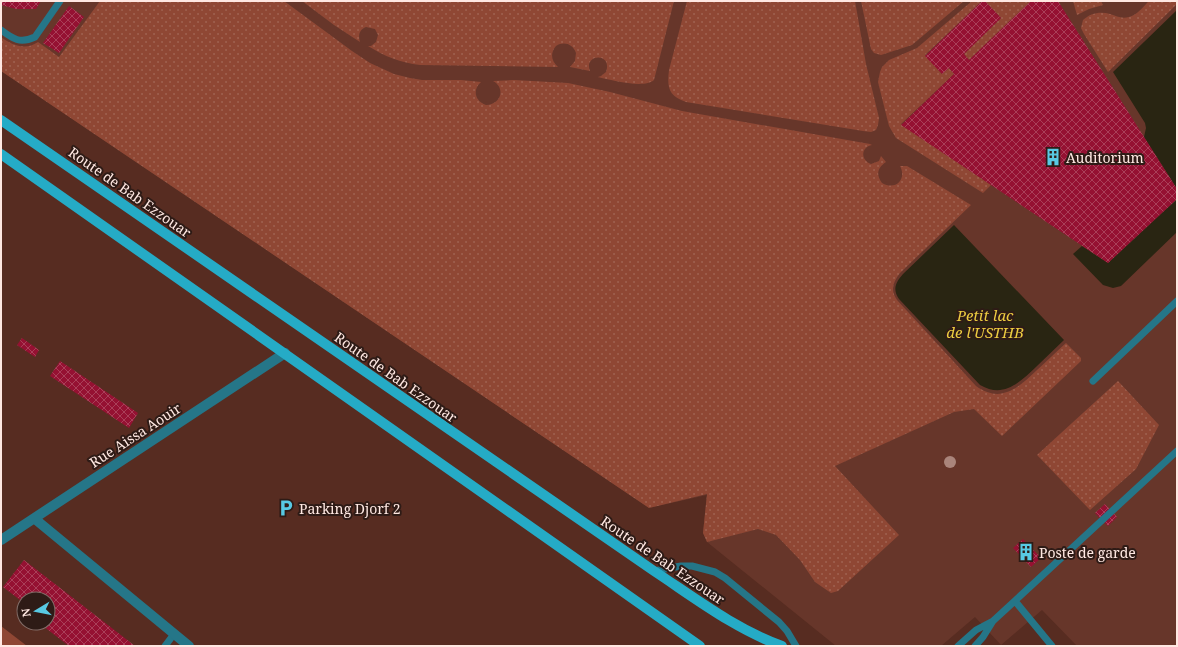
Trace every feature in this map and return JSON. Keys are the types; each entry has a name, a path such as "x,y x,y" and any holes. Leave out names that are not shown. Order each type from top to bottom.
{"main road":[{"name":"Route de Bab Ezzouar","path":"1,120 654,571 732,622 754,634 782,646"},
{"path":"1,154 700,646"}],"street":[{"name":"Rue Aissa Aouir","path":"1,540 285,353"},
{"path":"35,519 189,646"}],"lane":[{"path":"1,30 14,39 31,39 35,36 60,1"},
{"path":"1093,381 1177,301"},
{"path":"958,646 976,630 993,621 1177,451"},
{"path":"654,571 681,566 692,566 715,572 725,578 779,622 787,631 796,646"},
{"path":"1015,601 1052,646"},
{"path":"975,646 983,637 993,621"},
{"path":"165,646 174,634"}],"shaded area":[{"path":"1,1 1177,1 1177,646 1077,646 1042,610 1001,645 975,617 941,646 836,646 707,542 703,533 707,495 649,508 1,71"},
{"path":"100,1 284,1 370,63 394,74 422,80 461,80 481,82 476,88 476,95 479,101 486,105 495,102 500,96 500,88 493,81 514,80 568,83 610,92 682,111 870,144 872,145 866,148 863,154 865,160 871,164 879,161 881,156 886,162 878,172 882,183 892,186 896,185 901,179 902,175 900,166 907,166 971,205 900,273 894,283 893,289 897,300 976,386 993,394 1009,392 1023,383 1066,343 1081,358 1081,361 1002,436 974,409 954,412 835,466 899,535 838,591 831,593 815,582 800,560 776,535 758,529 707,542 703,533 707,494 649,508 1,71 1,37 19,46 33,45 38,42 59,57"},
{"path":"302,1 674,1 654,80 649,83 635,84 598,77 606,72 607,66 602,58 591,61 589,65 590,71 570,67 575,61 576,53 573,47 568,44 559,44 553,51 552,57 558,67 420,65 406,63 386,56 368,46 371,46 376,42 378,35 375,29 366,27 360,31 360,42"},
{"path":"687,1 855,1 866,64 879,118 876,130 871,132 863,131 686,102 675,97 669,86 669,70"},
{"path":"861,1 964,1 912,45 881,55 874,53 871,49"},
{"path":"972,1 982,1 925,55 942,74 949,68 954,74 901,124 991,185 983,193 896,138 889,126 878,82 882,67 889,60 917,48"},
{"path":"985,1 1031,1 969,60 964,54 1001,18"},
{"path":"1073,1 1101,1 1103,5 1089,9 1077,15"},
{"path":"1149,1 1177,1 1177,4 1108,72 1081,28 1083,20 1092,14 1099,13 1107,13 1126,18 1137,13"},
{"path":"1118,381 1159,425 1136,469 1090,510 1037,455"},
{"path":"1,626 27,646 1,646"}],"water":[{"path":"1177,10 1177,189 1144,137 1146,128 1145,123 1113,72"},
{"path":"1177,199 1177,232 1121,286 1113,288 1103,285 1073,254 1082,246 1108,263"},
{"name":"Petit lac de l'USTHB","path":"954,225 1064,340 1024,378 1011,387 997,390 989,389 980,385 899,299 897,295 895,289 898,280"}],"building":[{"path":"1,1 41,1 36,9 16,9 1,5"},
{"name":"Auditorium","path":"982,1 985,1 1001,18 964,54 969,60 1031,1 1058,1 1177,189 1177,199 1108,263 901,125 954,74 949,68 942,74 925,56"},
{"path":"69,6 84,17 59,53 43,43"},
{"path":"22,338 39,350 35,357 17,345"},
{"path":"60,361 138,413 129,428 50,376"},
{"name":"Poste de garde","path":"1105,504 1117,517 1108,526 1095,513"},
{"name":"Poste de garde","path":"1023,539 1041,558 1031,567 1013,548"},
{"path":"24,560 135,646 69,646 49,631 56,631 56,591 16,591 16,597 3,587"}],"place":[{"name":"Auditorium","path":"1053,157"},
{"name":"Parking Djorf 2","path":"286,508"},
{"name":"Poste de garde","path":"1026,552"}]}
